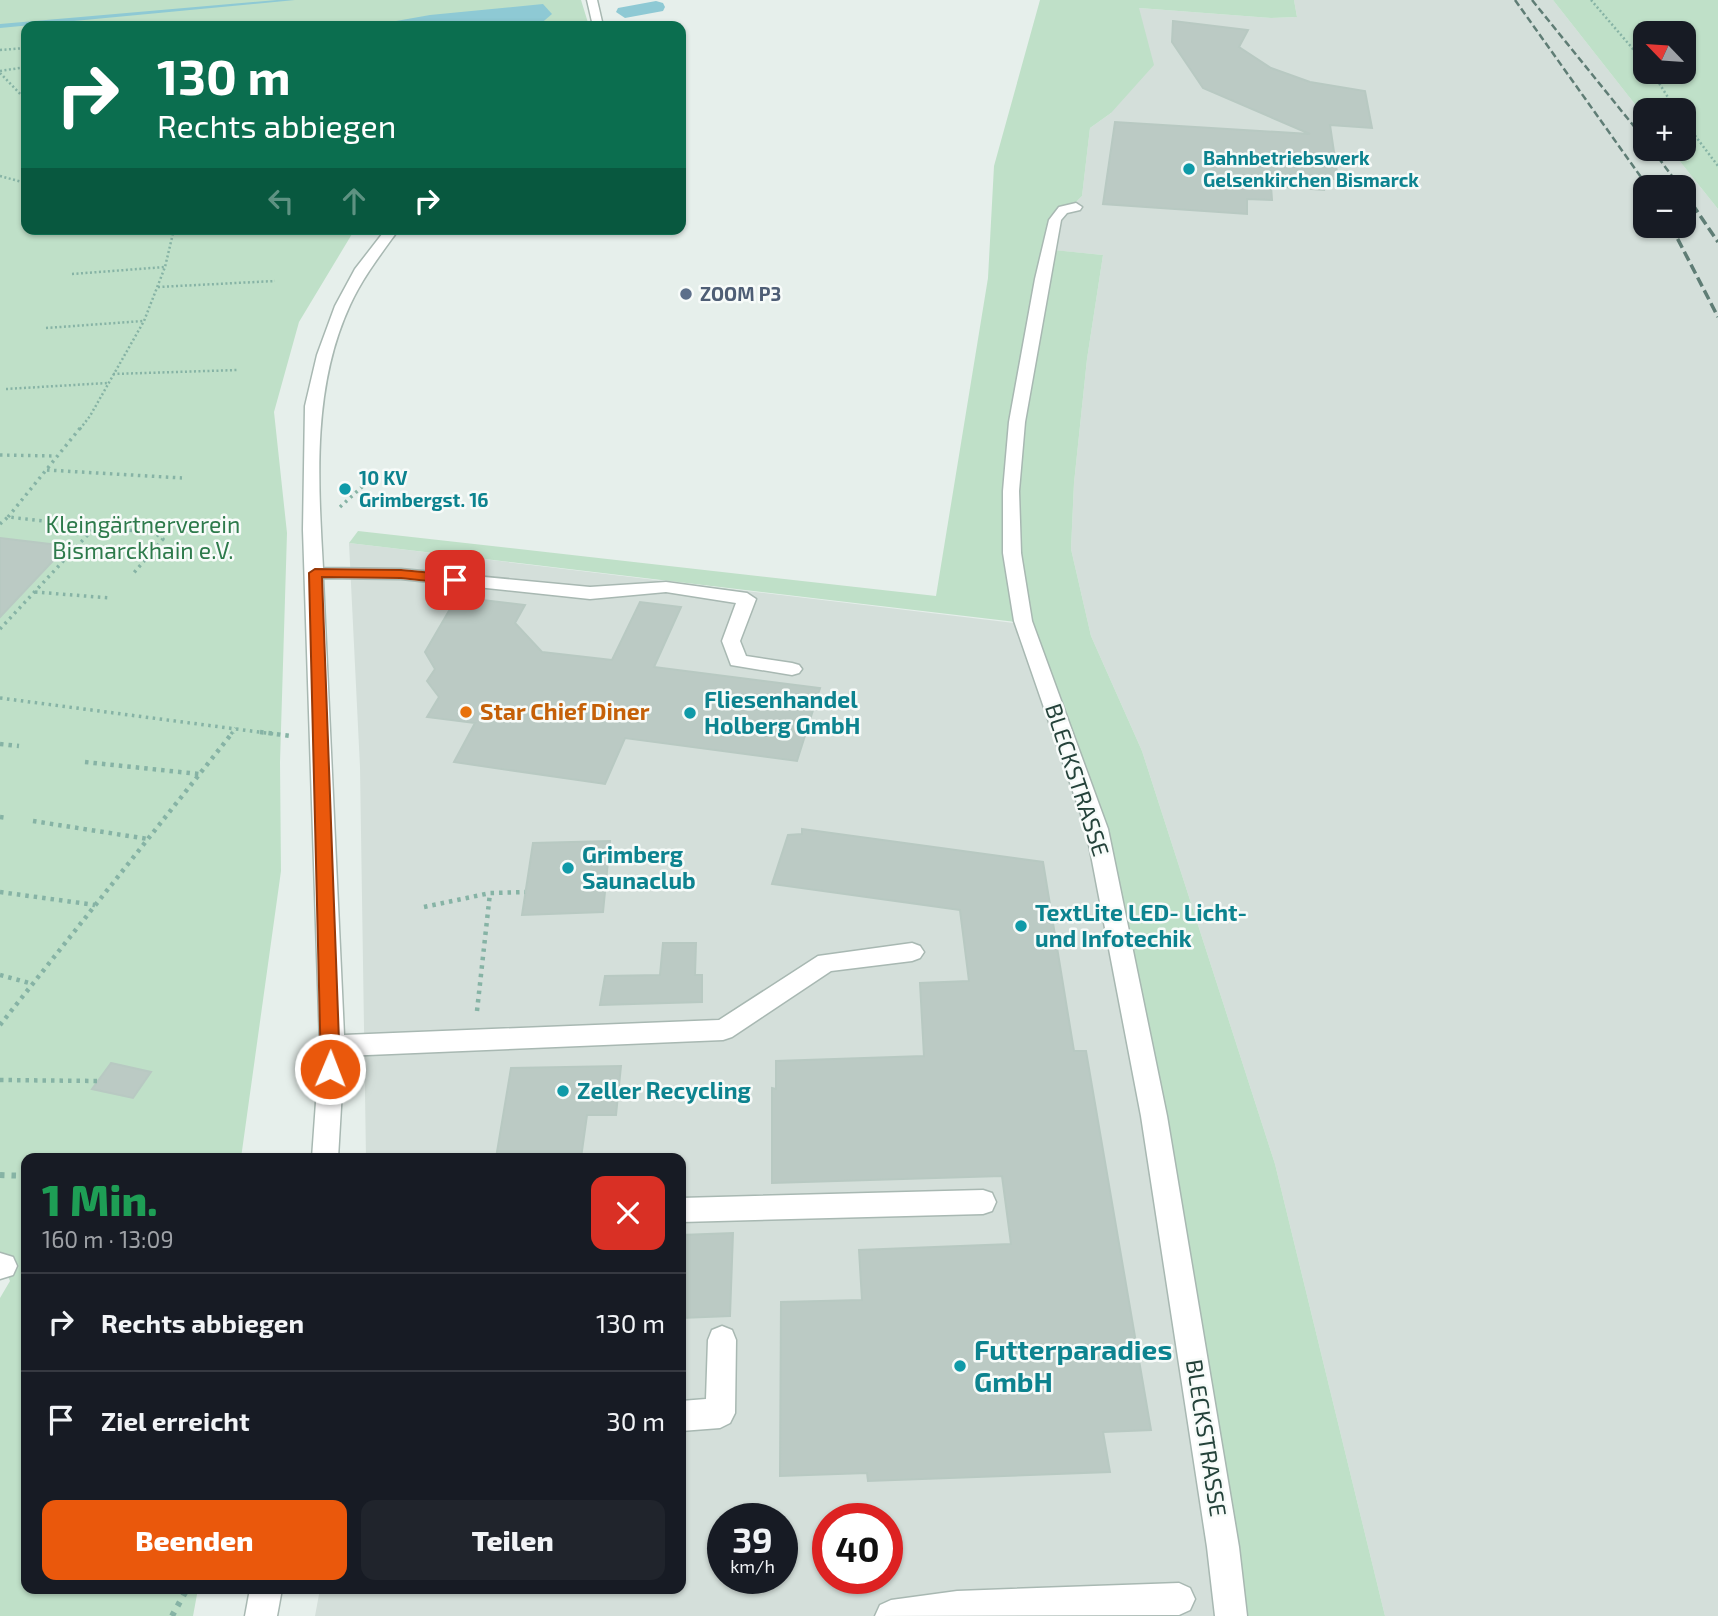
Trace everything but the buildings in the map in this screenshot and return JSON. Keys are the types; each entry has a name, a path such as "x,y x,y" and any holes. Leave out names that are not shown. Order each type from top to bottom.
{"street":[{"path":"592,0 597,21"},
{"name":"BLECKSTRASSE","path":"1076,207 1063,210 1055,219 1042,279 1017,422 1010,491 1012,553 1023,621 1097,829 1154,1116 1223,1547 1231,1616"},
{"path":"325,1153 332,1046 311,448 313,406 324,355 342,306 362,269 388,235"},
{"path":"315,573 401,574 590,593 666,587 747,599 731,641 737,661 792,669"},
{"path":"332,1046 723,1030 826,962 912,952"},
{"path":"686,1210 983,1202"},
{"path":"686,1416 720,1413 722,1340"},
{"path":"261,1616 265,1594"},
{"path":"891,1616 957,1607 1179,1599"}],"path":[{"path":"1591,0 1633,49"},
{"path":"0,50 21,48"},
{"path":"0,72 21,68"},
{"path":"0,72 21,95"},
{"path":"1696,137 1718,166"},
{"path":"0,176 21,182"},
{"path":"0,524 90,416 144,321 165,267 173,235"},
{"path":"72,274 165,267"},
{"path":"158,287 275,281"},
{"path":"46,328 144,321"},
{"path":"112,374 238,370"},
{"path":"6,389 107,383"},
{"path":"0,454 57,456"},
{"path":"47,470 182,478"},
{"path":"342,505 374,475 398,476"},
{"path":"8,517 155,533 163,539 132,575"},
{"path":"0,629 95,526"},
{"path":"34,592 110,598"},
{"path":"0,698 322,740"},
{"path":"0,1025 236,728"},
{"path":"0,744 19,746"},
{"path":"85,762 200,774"},
{"path":"0,817 8,818"},
{"path":"33,821 148,839"},
{"path":"0,892 96,905"},
{"path":"424,907 490,893 525,892"},
{"path":"471,1042 479,1001 490,893"},
{"path":"0,975 33,984"},
{"path":"0,1080 98,1081"},
{"path":"0,1175 21,1176"},
{"path":"172,1616 184,1594"}],"shaded area":[{"path":"1294,0 1553,0 1633,102 1633,161 1680,161 1691,175 1633,175 1633,238 1696,238 1696,182 1718,209 1718,1616 1385,1616 1275,1164 1142,751 1091,636 1071,549 1074,483 1087,359 1103,255 1053,250 1058,220 1082,196 1090,128 1111,113 1139,8 1271,18 1297,17"},
{"path":"349,543 1014,623 1085,828 1143,1114 1218,1616 315,1616 319,1594 686,1594 686,1153 366,1153 360,767"}],"green space":[{"name":"Kleingärtnerverein Bismarckhain e.V.","path":"0,0 581,0 587,21 21,21 21,235 351,235 299,322 274,412 287,533 280,762 281,871 242,1153 21,1153 21,1594 197,1594 193,1616 0,1616 0,1298 10,1281 0,1260"},
{"path":"1040,0 1294,0 1297,17 1271,18 1139,8 1154,65 1111,113 1090,128 1082,196 1058,220 1054,250 1103,255 1087,359 1074,483 1071,549 1091,636 1142,751 1275,1164 1385,1616 1241,1616 1164,1120 1032,624 349,543 358,531 936,596 988,278 994,166"},
{"path":"1553,0 1718,0 1718,209 1696,182 1696,175 1691,175 1680,161 1696,161 1696,98 1633,98 1633,102"}],"water":[{"path":"543,4 552,14 544,21 396,21"}],"waterway":[{"path":"56,21 293,0"},
{"path":"625,12 656,7"},
{"path":"0,26 21,24"}],"railway":[{"path":"1515,0 1639,175"},
{"path":"1532,0 1633,125"},
{"path":"1661,161 1671,175"},
{"path":"1696,210 1718,242"},
{"path":"1677,238 1718,317"}],"place":[{"name":"Bahnbetriebswerk Gelsenkirchen Bismarck","path":"1189,169"},
{"name":"ZOOM P3","path":"686,294"},
{"name":"10 KV Grimbergst. 16","path":"345,489"},
{"name":"Star Chief Diner","path":"466,712"},
{"name":"Fliesenhandel Holberg GmbH","path":"690,713"},
{"name":"Grimberg Saunaclub","path":"568,868"},
{"name":"TextLite LED- Licht- und Infotechik","path":"1021,926"},
{"name":"Zeller Recycling","path":"563,1091"},
{"name":"Futterparadies GmbH","path":"960,1366"}],"route":[{"path":"330,1069 332,1046 315,573 401,574 455,580"}]}
